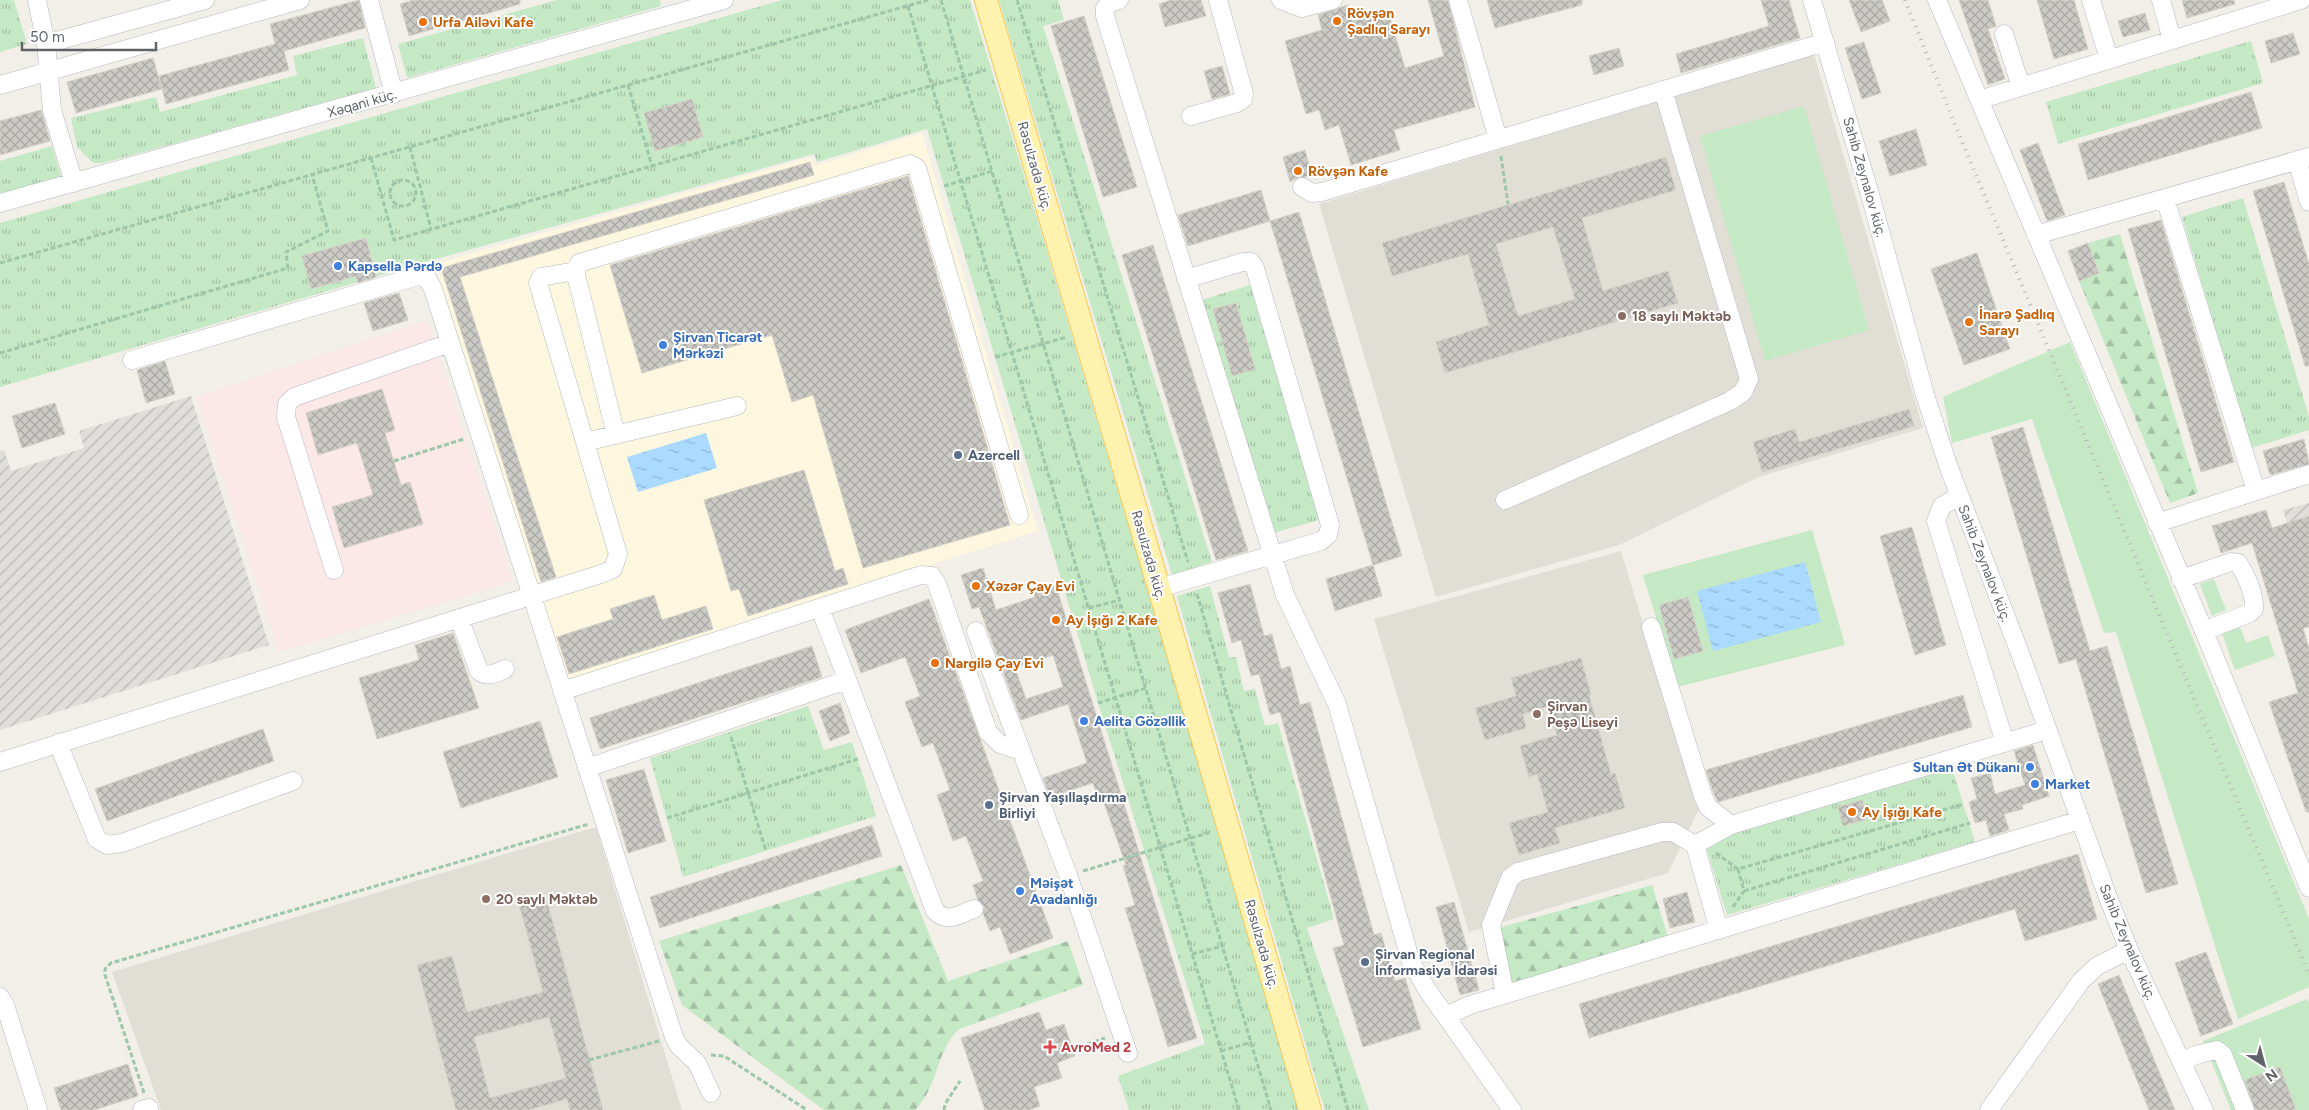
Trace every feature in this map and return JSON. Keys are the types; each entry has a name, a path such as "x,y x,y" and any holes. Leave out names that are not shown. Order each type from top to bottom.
{"main road":[{"name":"Rəsulzadə küç.","path":"986,0 1310,1110"}],"street":[{"path":"37,0 46,44 52,110 74,183"},
{"path":"46,44 205,0"},
{"path":"0,85 300,0"},
{"path":"368,0 394,94"},
{"name":"Xəqani küç.","path":"0,203 394,94 686,5 724,0"},
{"path":"1119,0 1112,2 1105,8 1105,16 1271,555 1291,610 1337,704 1411,962 1428,991 1512,1110"},
{"path":"1191,116 1237,103 1244,94 1218,0"},
{"path":"1281,0 1302,8 1333,0"},
{"path":"1458,0 1498,139"},
{"name":"Sahib Zeynalov küç.","path":"1812,0 1869,191 1925,395 1959,496 2129,950 2204,1110"},
{"path":"1937,0 2204,631 2309,888"},
{"path":"2091,0 2109,60"},
{"path":"2160,0 2172,40"},
{"path":"1979,100 2301,0"},
{"path":"2004,34 2021,87"},
{"path":"1302,187 1312,193 1322,192 1825,42"},
{"path":"1505,500 1730,401 1743,392 1749,378 1664,90"},
{"path":"2036,235 2303,159 2309,202"},
{"path":"616,435 576,270 579,263 910,164 917,168 1019,514"},
{"path":"2165,198 2256,491"},
{"path":"1159,588 1321,541 1328,535 1330,525 1255,268 1250,262 1243,262 1186,279"},
{"path":"0,762 613,569 618,554 538,283 541,277 576,270"},
{"path":"132,360 418,276 427,278 433,289 674,1037 679,1046 697,1062 710,1093"},
{"path":"334,570 286,417 287,404 294,397 450,343"},
{"path":"585,442 737,406"},
{"path":"2157,523 2309,474"},
{"path":"1959,496 1942,506 1936,521 2006,742"},
{"path":"2181,578 2231,562 2238,563 2242,569 2255,602 2254,609 2250,613 2204,631"},
{"path":"562,691 921,575 932,576 937,584 988,732 1000,744 1021,751"},
{"path":"820,608 935,911 942,918 947,919 974,909"},
{"path":"459,618 479,671 483,675 489,675 505,669"},
{"path":"1651,627 1703,796 1708,807 1731,825"},
{"path":"976,632 1068,876 1128,1053"},
{"path":"588,768 847,680"},
{"path":"1695,845 1731,825 2047,730"},
{"path":"58,744 97,839 107,845 122,843 293,781"},
{"path":"1446,1016 1470,1005 1505,994 2080,820"},
{"path":"1505,994 1491,925 1510,878 1518,872 1662,832 1673,832 1695,845 1718,930"},
{"path":"1989,1110 2081,981 2097,966 2129,950"},
{"path":"0,997 5,1005 38,1110"},
{"path":"2181,1061 2217,1050 2223,1055 2245,1110"}],"path":[{"path":"0,263 928,0"},
{"path":"942,0 1271,1110"},
{"path":"1017,0 1192,578 1348,1110"},
{"path":"908,6 1239,1110"},
{"path":"371,158 394,240 990,69"},
{"path":"628,85 652,166"},
{"path":"1498,139 1508,204"},
{"path":"410,147 431,230"},
{"path":"944,186 992,171"},
{"path":"0,353 288,268 286,252 328,231 312,175"},
{"path":"402,180 409,181 415,186 417,193 415,200 409,206 394,204 390,197 390,189 395,183 402,180"},
{"path":"995,357 1072,336"},
{"path":"394,461 479,434"},
{"path":"1089,608 1120,600"},
{"path":"1098,703 1146,688"},
{"path":"730,732 766,851"},
{"path":"667,818 858,759"},
{"path":"1738,869 1964,804"},
{"path":"146,1109 105,975 105,969 111,963 604,819"},
{"path":"1732,907 1744,891 1970,823"},
{"path":"1068,876 1218,829"},
{"path":"1714,852 1738,869 1744,891"},
{"path":"1192,954 1223,946"},
{"path":"1073,1049 1121,1032"},
{"path":"589,1060 674,1037"},
{"path":"1221,1051 1252,1042"},
{"path":"697,1062 711,1055 724,1056 807,1110"},
{"path":"944,1110 945,1104 960,1081"}],"shaded area":[{"name":"18 saylı Məktəb","path":"1814,54 1923,428 1759,477 1619,545 1436,597 1319,204"},
{"name":"Şirvan Ticarət Mərkəzi","path":"922,133 1038,531 566,680 434,264 812,157 814,166"},
{"path":"427,320 513,581 279,652 197,397"},
{"path":"191,396 269,645 0,730 0,451 4,450 11,471 84,448 79,431"},
{"path":"2309,503 2309,593 2283,510"},
{"name":"Şirvan Peşə Liseyi","path":"1621,551 1699,809 1668,873 1469,932 1374,619"},
{"name":"20 saylı Məktəb","path":"596,827 682,1110 161,1110 112,972"}],"green space":[{"path":"0,0 14,0 27,44 0,52"},
{"path":"557,0 660,0 661,6 407,78 398,44"},
{"path":"782,0 970,0 1033,205 1302,1110 1129,1110 1118,1076 1205,1044 1098,703 927,129 817,162 814,154 436,259 0,387 0,223"},
{"path":"999,0 1058,0 1064,20 1043,26 1212,562 1172,575"},
{"path":"363,38 376,88 103,163 93,163 77,147 71,118 156,97 160,112 297,75 293,56"},
{"path":"2251,41 2263,83 2058,144 2046,102"},
{"path":"1804,106 1869,330 1765,361 1700,136"},
{"path":"52,146 61,177 0,194 0,161"},
{"path":"2243,198 2309,417 2309,430 2251,448 2182,217"},
{"path":"2120,234 2198,493 2170,503 2079,281 2099,273 2088,243"},
{"path":"1250,285 1319,520 1270,534 1198,301"},
{"path":"2070,342 2309,919 2309,987 2238,1019 2116,632 2104,633 2032,419 1952,443 1943,397"},
{"path":"1812,530 1845,645 1677,687 1643,575"},
{"path":"2214,579 2226,610 2212,616 2200,584"},
{"path":"1210,586 1229,657 1236,657 1244,691 1255,689 1265,726 1278,723 1334,919 1307,928 1369,1110 1325,1110 1317,1085 1177,596"},
{"path":"2240,627 2246,643 2268,635 2275,656 2235,670 2222,633"},
{"path":"808,706 824,750 852,742 876,816 683,877 650,758"},
{"path":"1952,768 1975,842 1727,915 1706,847 1725,836"},
{"path":"901,865 948,981 1068,941 1083,985 959,1029 946,1047 928,1091 923,1101 915,1110 824,1110 682,1005 659,941"},
{"path":"1652,885 1668,937 1511,985 1498,928"},
{"path":"2307,999 2309,1003 2309,1110 2231,1110 2203,1041"}],"water":[{"path":"706,433 717,468 638,492 627,457"},
{"path":"1805,562 1821,622 1713,651 1697,591"}],"building":[{"path":"359,0 365,28 284,51 289,70 166,104 159,76 275,44 270,24"},
{"path":"414,0 520,0 520,4 409,36 400,4"},
{"path":"1171,0 1201,0 1206,16 1165,27 1159,4"},
{"path":"1428,0 1448,0 1475,107 1394,130 1400,150 1351,165 1339,125 1325,130 1319,110 1306,114 1285,41 1322,30 1318,15 1348,5 1352,21 1388,11 1405,68 1444,56"},
{"path":"1487,0 1582,0 1582,5 1495,28"},
{"path":"1761,0 1789,0 1800,38 1681,73 1676,54 1769,26"},
{"path":"1849,0 1882,0 1890,21 1861,32"},
{"path":"1959,0 1988,0 1996,26 1988,29 2005,79 1988,85"},
{"path":"2037,0 2074,0 2088,49 2054,59"},
{"path":"2182,0 2234,0 2235,4 2187,18"},
{"path":"2145,13 2150,30 2123,37 2118,21"},
{"path":"1084,16 1137,187 1103,197 1051,26"},
{"path":"2293,33 2300,54 2271,63 2265,41"},
{"path":"1864,42 1881,93 1862,99 1845,48"},
{"path":"1619,48 1624,66 1594,75 1589,56"},
{"path":"153,58 162,89 76,113 67,82"},
{"path":"1222,66 1230,94 1212,99 1204,71"},
{"path":"2251,92 2262,128 2088,180 2078,144"},
{"path":"692,99 703,137 655,151 644,113"},
{"path":"41,110 50,141 0,155 0,121"},
{"path":"1916,129 1927,165 1890,176 1879,141"},
{"path":"2038,143 2065,215 2047,221 2020,150"},
{"path":"1305,150 1312,176 1297,178 1290,182 1283,157"},
{"path":"1666,157 1676,190 1582,218 1603,291 1668,271 1678,303 1445,373 1436,342 1489,325 1468,254 1392,276 1382,243","holes":["1553,227 1575,299 1518,316 1496,244"]},
{"path":"810,162 814,175 460,277 556,577 541,582 441,268"},
{"path":"908,176 1010,525 863,568 813,395 792,402 772,335 642,373 610,265"},
{"path":"2284,182 2309,264 2309,366 2305,366 2253,191"},
{"path":"1261,190 1270,221 1188,246 1178,215"},
{"path":"1299,212 1402,556 1373,565 1270,221"},
{"path":"2161,220 2234,462 2201,472 2128,229"},
{"path":"366,238 376,277 358,283 356,276 311,289 302,256"},
{"path":"2088,243 2099,273 2079,281 2068,251"},
{"path":"1153,245 1248,551 1216,560 1122,255"},
{"path":"1977,253 2010,349 1964,365 1931,269"},
{"path":"399,293 408,320 373,331 364,303"},
{"path":"1236,303 1255,369 1232,376 1213,309"},
{"path":"165,361 175,394 146,403 137,370"},
{"path":"382,389 395,430 385,433 401,485 410,482 423,524 344,548 332,507 373,495 357,443 318,455 306,413"},
{"path":"55,403 65,434 22,448 12,416"},
{"path":"1909,409 1914,426 1762,472 1753,442 1795,429 1799,442"},
{"path":"2023,427 2090,651 2107,646 2178,884 2146,893 2076,659 2059,664 1991,437"},
{"path":"2304,439 2309,464 2270,475 2263,451"},
{"path":"804,470 835,571 843,568 848,584 748,616 739,589 731,591 704,500"},
{"path":"2266,510 2272,528 2309,516 2309,627 2303,628 2309,649 2309,812 2306,812 2269,702 2298,693 2252,543 2221,553 2212,526"},
{"path":"1912,527 1946,645 1915,655 1880,536"},
{"path":"1373,565 1382,596 1335,611 1326,579"},
{"path":"983,568 996,610 1035,597 1034,593 1056,586 1197,1038 1168,1047 1125,908 1135,905 1123,866 1126,865 1104,803 1100,804 1093,783 1050,797 1043,778 1087,763 1068,704 1021,720 979,607 972,609 961,575","holes":["1053,655 1063,687 1026,699 1015,668"]},
{"path":"1250,584 1264,636 1272,634 1281,669 1290,666 1300,705 1310,702 1374,935 1381,933 1395,981 1405,978 1421,1029 1363,1047 1333,948 1344,945 1280,712 1270,715 1259,674 1251,676 1241,640 1232,643 1218,593"},
{"path":"654,595 662,620 706,606 713,629 569,674 557,637 613,619 610,609"},
{"path":"1688,597 1703,651 1674,659 1659,605"},
{"path":"929,599 1053,938 1010,954 1000,927 990,931 983,913 984,906 978,900 973,885 983,881 966,836 953,841 937,795 950,790 933,743 922,747 905,702 920,696 905,657 861,673 845,630"},
{"path":"453,633 479,708 377,739 359,678 419,660 415,645"},
{"path":"812,646 822,677 600,749 590,718"},
{"path":"1581,658 1591,695 1589,695 1611,774 1615,773 1625,808 1555,828 1560,843 1519,855 1509,823 1548,812 1537,774 1529,777 1520,746 1557,735 1549,706 1523,714 1526,728 1485,740 1475,708 1516,696 1511,678"},
{"path":"1963,695 1972,727 1718,802 1713,792 1706,770"},
{"path":"840,703 850,733 830,741 819,711"},
{"path":"540,721 558,777 461,808 443,752"},
{"path":"263,729 274,761 107,821 95,789"},
{"path":"2033,745 2049,796 2022,805 2023,809 2004,814 2009,830 1990,836 1986,820 1975,823 1969,802 1977,799 1971,778 1990,773 1995,794 2025,785 2014,751"},
{"path":"644,769 666,841 628,853 606,780"},
{"path":"1862,800 1867,819 1843,826 1838,807"},
{"path":"872,825 882,856 660,928 650,897"},
{"path":"2078,854 2097,919 2025,941 2015,909 1589,1038 1579,1004"},
{"path":"1687,892 1695,922 1670,928 1663,899"},
{"path":"546,897 603,1110 570,1110 567,1099 528,1110 456,1110 417,965 452,956 467,1012 543,992 519,904","holes":["549,1017 566,1078 490,1098 474,1037"]},
{"path":"1454,902 1479,990 1460,995 1436,907"},
{"path":"2206,952 2233,1024 2201,1036 2175,963"},
{"path":"2119,975 2175,1110 2149,1110 2098,984"},
{"path":"1039,1012 1046,1030 1064,1024 1075,1056 1057,1063 1062,1078 1034,1087 1040,1106 1029,1110 985,1110 961,1038"},
{"path":"128,1064 138,1096 94,1110 61,1110 54,1088"},
{"path":"2280,1067 2296,1110 2255,1110 2245,1080"}],"railway":[{"path":"1905,0 1956,127 2309,974"}],"place":[{"name":"Rövşən Şadlıq Sarayı","path":"1337,21"},
{"name":"Urfa Ailəvi Kafe","path":"423,22"},
{"name":"Rövşən Kafe","path":"1298,171"},
{"name":"Kapsella Pərdə","path":"338,266"},
{"name":"18 saylı Məktəb","path":"1622,316"},
{"name":"İnarə Şadlıq Sarayı","path":"1969,322"},
{"name":"Şirvan Ticarət Mərkəzi","path":"663,345"},
{"name":"Azercell","path":"958,455"},
{"name":"Xəzər Çay Evi","path":"976,586"},
{"name":"Ay İşığı 2 Kafe","path":"1056,620"},
{"name":"Nargilə Çay Evi","path":"935,663"},
{"name":"Şirvan Peşə Liseyi","path":"1537,714"},
{"name":"Aelita Gözəllik","path":"1084,721"},
{"name":"Sultan Ət Dükanı","path":"2030,767"},
{"name":"Market","path":"2035,784"},
{"name":"Şirvan Yaşıllaşdırma Birliyi","path":"989,805"},
{"name":"Ay İşığı Kafe","path":"1852,812"},
{"name":"Məişət Avadanlığı","path":"1020,891"},
{"name":"20 saylı Məktəb","path":"486,899"},
{"name":"Şirvan Regional İnformasiya İdarəsi","path":"1365,962"},
{"name":"AvroMed 2","path":"1050,1047"}]}
